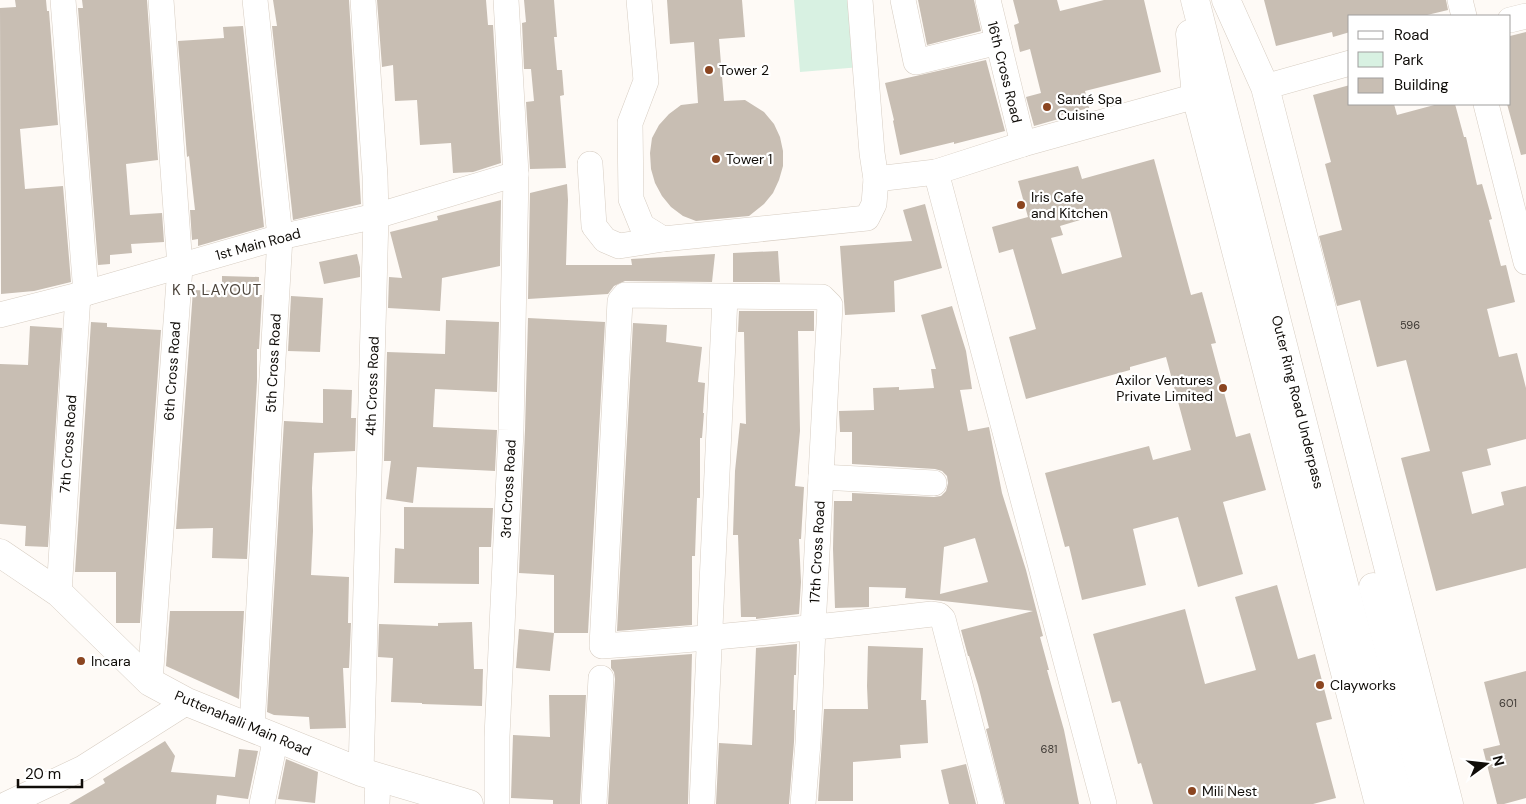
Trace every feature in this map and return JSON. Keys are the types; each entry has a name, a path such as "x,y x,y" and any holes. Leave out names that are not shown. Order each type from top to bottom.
{"main road":[{"path":"1187,0 1196,96 1378,804"},
{"name":"Outer Ring Road Underpass","path":"1195,0 1400,804"},
{"path":"1225,0 1265,86 1449,804"},
{"name":"Outer Ring Road Underpass","path":"1225,0 1428,804"},
{"name":"Puttenahalli Main Road","path":"0,553 59,593 150,682 187,702 370,774 469,804"}],"street":[{"name":"7th Cross Road","path":"59,593 82,294 63,0"},
{"name":"6th Cross Road","path":"150,682 180,267 161,0"},
{"name":"5th Cross Road","path":"256,0 280,237 262,804"},
{"name":"4th Cross Road","path":"363,0 376,216 370,774 377,804"},
{"name":"3rd Cross Road","path":"498,804 497,737 511,430 516,174 506,0"},
{"path":"639,0 646,81 630,123 631,200 642,226 663,239"},
{"path":"590,164 594,226 605,240 619,246 663,239 867,218 874,204 876,179 872,154 860,0"},
{"path":"903,0 916,62 998,42"},
{"name":"16th Cross Road","path":"988,0 1023,144"},
{"path":"1460,0 1464,15"},
{"path":"1511,20 1526,16"},
{"path":"1265,86 1348,64"},
{"path":"876,179 936,172 1023,144 1196,96"},
{"path":"1486,105 1526,262"},
{"path":"936,172 1104,804"},
{"name":"1st Main Road","path":"0,315 180,267 280,237 376,216 516,174"},
{"path":"702,804 710,639 725,297 625,295 622,298 602,646 710,639 932,614 938,615 943,619 991,804"},
{"name":"17th Cross Road","path":"725,297 822,297 830,305 808,743 803,804"},
{"path":"821,477 934,483"},
{"path":"594,804 601,678"},
{"path":"7,804 83,768 187,702"}],"green space":[{"path":"794,0 855,0 861,67 800,72"}],"building":[{"path":"15,0 46,0 47,11 49,11 58,125 20,129 25,189 63,186 71,282 34,291 1,294 0,8 16,7"},
{"path":"82,0 147,0 158,160 126,164 130,215 162,213 164,242 131,244 132,253 110,255 110,264 98,265 78,8 83,8"},
{"path":"273,0 349,0 361,204 293,220 272,26 277,26"},
{"path":"377,0 486,0 488,25 493,25 501,163 473,172 453,173 451,143 420,145 417,100 395,101 393,65 382,67"},
{"path":"524,0 554,0 557,37 554,37 557,70 562,70 564,95 560,96 566,168 530,169 526,102 534,101 531,69 524,69 522,23 526,22"},
{"name":"Tower 1","path":"667,0 742,0 745,37 719,39 724,101 745,100 764,112 774,124 780,137 783,151 783,166 773,193 764,204 749,216 696,221 683,216 671,207 655,183 651,169 650,153 652,138 659,125 669,114 681,105 698,103 694,42 670,44"},
{"path":"918,0 974,0 981,31 927,45"},
{"path":"1013,0 1057,0 1060,11 1104,0 1144,0 1161,72 1085,91 1089,108 1061,115 1062,118 1034,126 1026,97 1041,93 1030,49 1020,52 1014,25 1019,23"},
{"path":"1264,0 1446,0 1448,10 1427,15 1348,15 1348,33 1333,37 1332,32 1276,46"},
{"path":"243,26 264,227 198,246 198,239 192,240 190,210 195,210 189,156 187,157 178,41 224,38 223,27"},
{"path":"1526,32 1526,154 1521,155 1507,105 1511,105 1511,36"},
{"path":"986,60 1005,131 900,155 885,83"},
{"path":"1348,86 1348,105 1394,105 1397,115 1434,105 1455,105 1464,137 1466,137 1477,185 1482,184 1492,219 1489,220 1501,266 1506,265 1515,302 1487,309 1499,357 1517,353 1526,388 1526,439 1487,449 1491,465 1462,472 1472,514 1504,505 1501,492 1526,486 1526,568 1436,591 1401,458 1430,451 1406,360 1377,367 1360,300 1337,306 1319,236 1342,230 1325,164 1331,162 1313,95"},
{"path":"1154,159 1191,295 1202,292 1216,343 1211,344 1236,437 1250,433 1266,490 1223,502 1243,574 1198,587 1178,517 1133,529 1146,585 1082,600 1069,546 1065,547 1045,473 1149,446 1153,460 1191,450 1166,357 1130,367 1130,370 1026,399 1009,337 1036,329 1013,249 999,253 992,227 1028,217 1018,181 1078,166 1082,179","holes":["1110,211 1122,257 1062,274 1051,238 1063,235 1060,226"]},
{"path":"567,184 566,265 632,265 631,259 715,254 712,282 625,281 614,286 608,294 528,299 530,193"},
{"path":"501,200 500,266 442,278 440,311 388,308 389,277 402,278 390,232 438,220 437,216"},
{"path":"925,204 942,268 894,281 895,312 845,315 840,246 912,241 903,210"},
{"path":"778,251 780,282 733,282 733,253"},
{"path":"357,254 360,277 324,284 319,262"},
{"path":"222,276 259,277 259,295 262,295 259,349 257,349 257,381 247,559 212,558 213,528 176,529 193,290 222,291"},
{"path":"291,296 323,298 320,352 288,351"},
{"path":"952,306 966,351 972,389 960,390 968,431 989,427 1002,493 1026,570 1043,636 1040,637 1049,670 1047,670 1064,730 1079,804 1005,804 986,729 989,728 961,630 1033,611 905,598 906,588 869,587 869,607 835,608 834,501 852,501 852,493 934,497 941,496 946,491 947,476 942,471 852,464 852,432 840,432 839,411 874,410 873,388 899,387 899,390 934,388 931,369 936,369 921,315","holes":["975,538 988,582 940,594 944,547"]},
{"path":"739,311 814,311 814,331 798,331 800,431 795,486 804,487 801,539 799,539 801,582 799,614 756,619 756,617 741,617 738,535 733,535 735,471 740,423 746,424 744,332 738,332"},
{"path":"528,318 605,322 588,633 554,633 554,575 519,573"},
{"path":"446,320 499,322 497,392 435,389 433,427 497,430 495,471 417,467 413,503 386,499 391,461 384,461 387,352 445,354"},
{"path":"91,322 107,323 107,327 161,330 140,623 116,623 116,572 75,572"},
{"path":"633,323 667,325 666,342 702,347 698,382 705,383 702,438 700,438 700,498 697,498 695,556 692,556 692,625 617,631"},
{"path":"30,326 62,328 48,547 25,546 26,526 0,524 0,364 28,365"},
{"path":"323,389 352,390 351,418 356,418 355,451 314,453 311,575 349,577 348,623 351,623 349,668 343,668 346,728 310,729 309,717 274,715 267,712 284,421 323,423"},
{"path":"404,507 493,508 491,547 479,547 479,584 394,583 395,548 404,549"},
{"path":"1277,585 1298,659 1315,654 1332,719 1316,723 1336,798 1313,804 1153,804 1141,763 1138,764 1120,701 1112,703 1093,634 1185,609 1205,684 1256,670 1235,597"},
{"path":"170,611 244,611 239,699 166,666"},
{"path":"472,622 474,669 483,669 482,706 391,702 393,658 378,657 379,624 438,626 438,623"},
{"path":"519,629 554,633 550,671 516,668"},
{"path":"797,644 796,675 794,675 794,742 789,804 716,804 719,743 752,745 756,648"},
{"path":"868,646 923,648 921,700 926,700 928,743 900,745 901,758 853,762 853,801 818,801 824,709 868,709"},
{"path":"692,654 688,804 608,804 615,679 611,668 611,660"},
{"path":"1526,671 1526,798 1497,804 1483,749 1500,745 1484,682"},
{"path":"549,695 586,695 580,804 553,804 553,800 511,798 513,735 550,737"},
{"path":"165,741 175,756 171,772 235,777 239,749 258,751 248,799 217,795 216,804 69,804 105,783 103,779"},
{"path":"286,759 318,772 315,803 278,799"},
{"path":"966,764 976,804 949,804 941,770"}],"place":[{"name":"Tower 2","path":"709,70"},
{"name":"Santé Spa Cuisine","path":"1047,107"},
{"name":"Tower 1","path":"716,159"},
{"name":"Iris Cafe and Kitchen","path":"1021,205"},
{"name":"Axilor Ventures Private Limited","path":"1223,388"},
{"name":"Incara","path":"81,661"},
{"name":"Clayworks","path":"1320,685"},
{"name":"Mili Nest","path":"1192,791"}],"district":[{"name":"K R LAYOUT","path":"217,290"}]}
